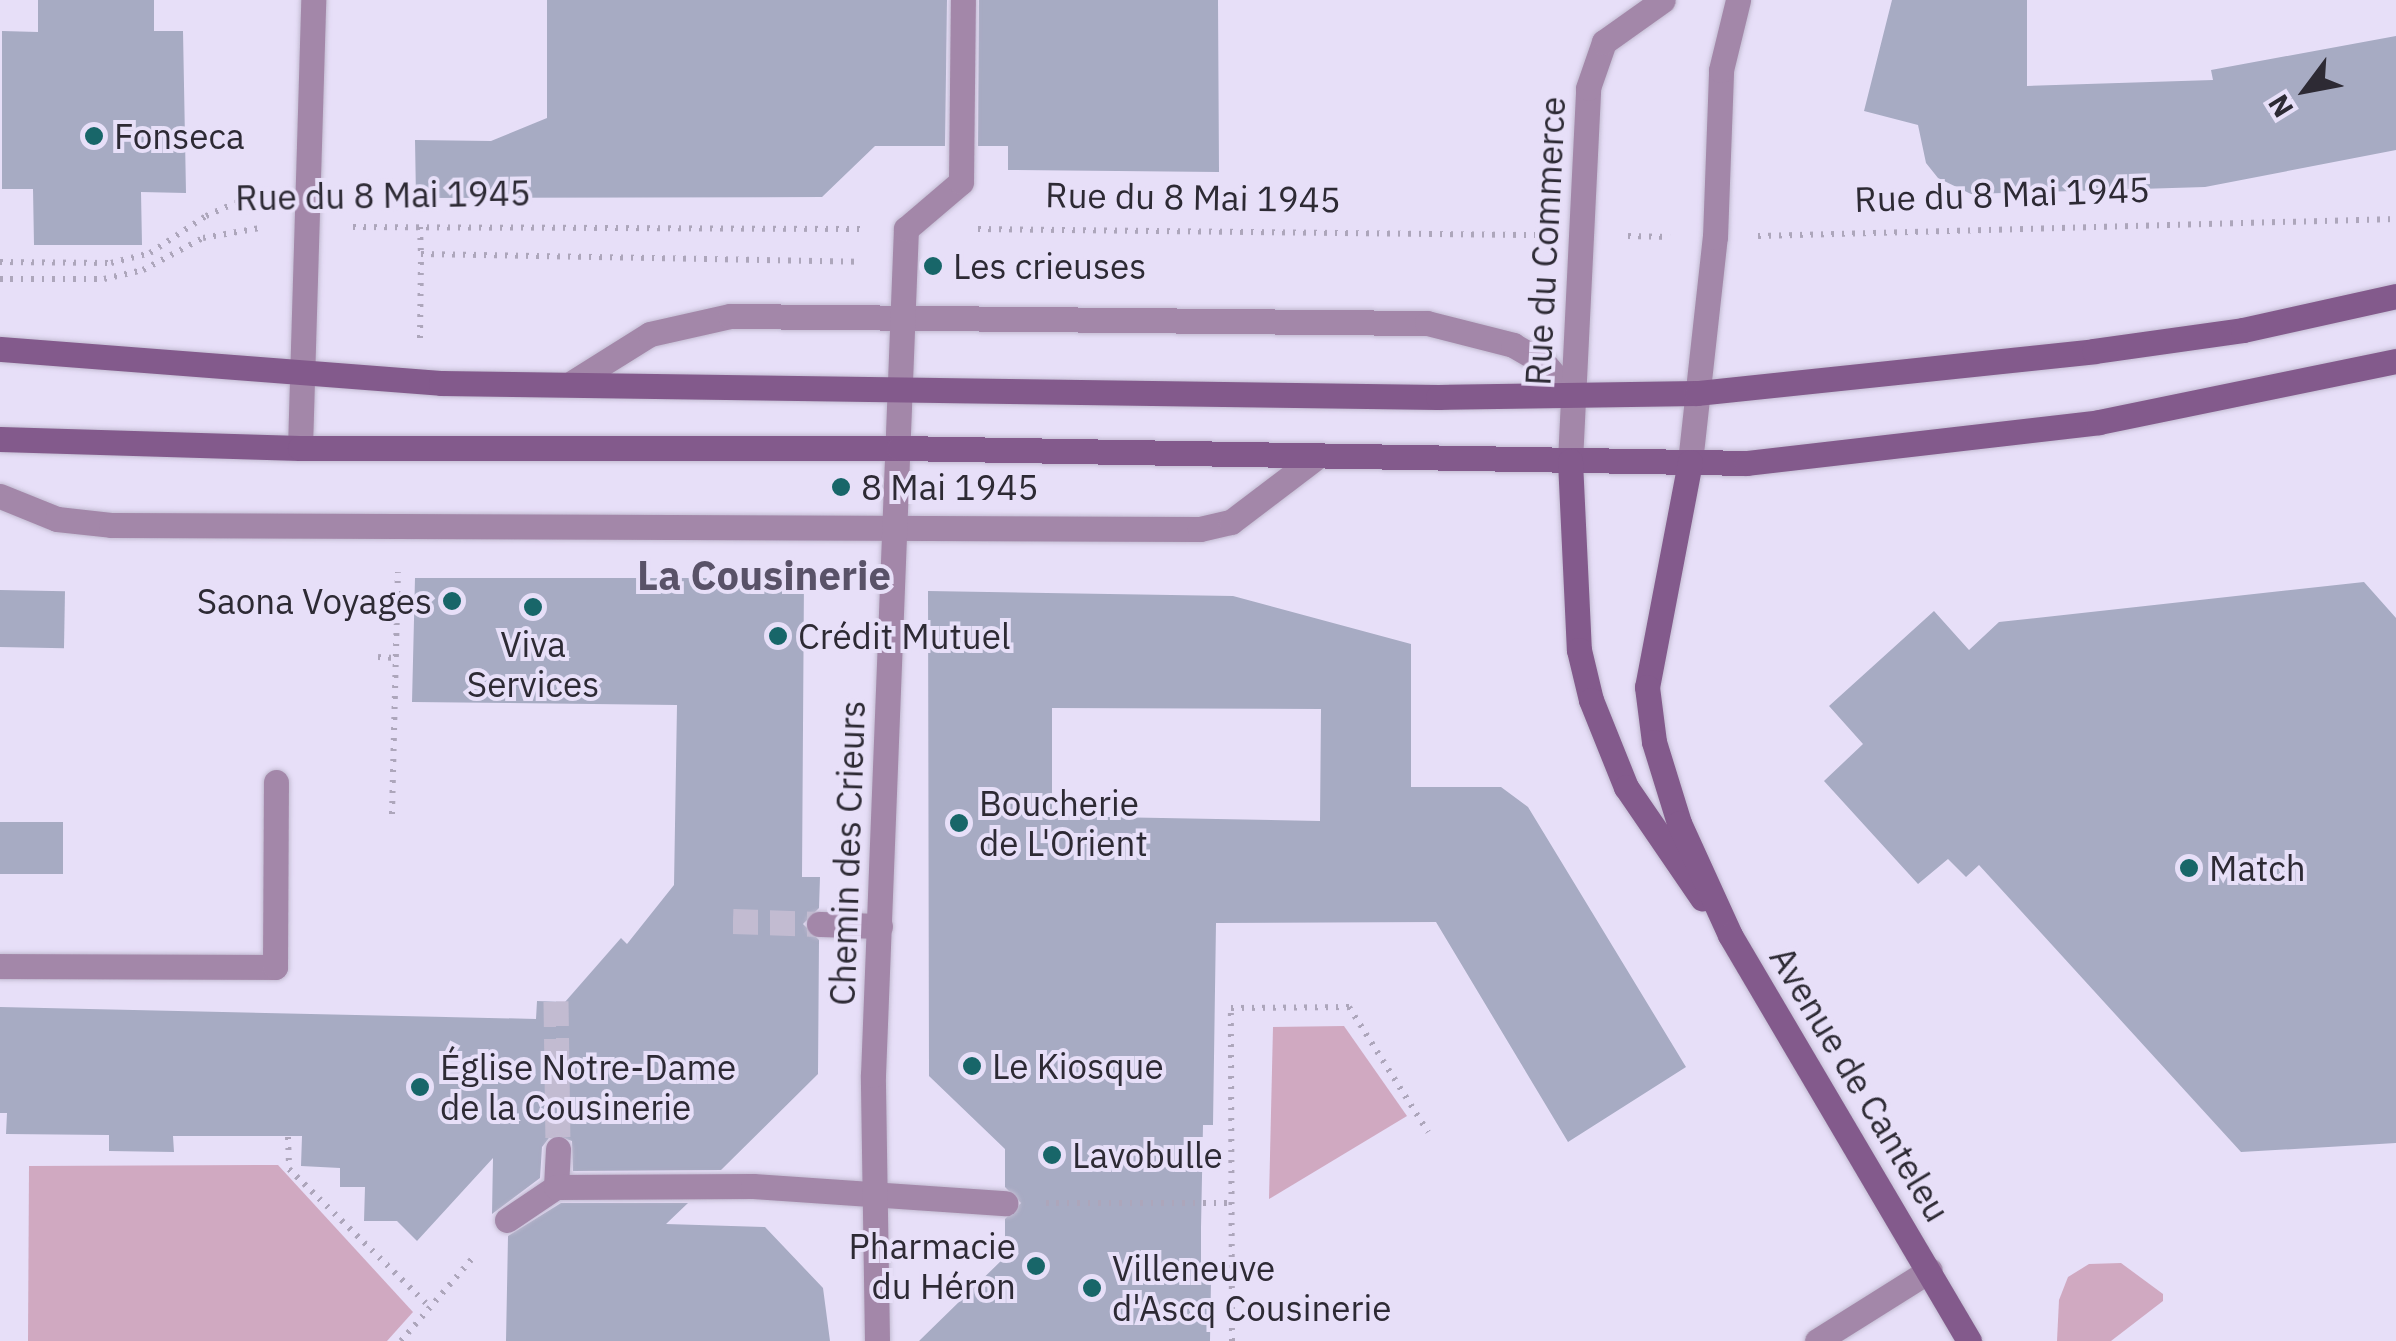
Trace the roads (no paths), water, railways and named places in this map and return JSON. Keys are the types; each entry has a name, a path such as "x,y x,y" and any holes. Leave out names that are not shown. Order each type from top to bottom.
{"main road":[{"path":"0,349 304,374 570,384 1697,393 2131,346 2242,330 2396,296"},
{"path":"0,439 300,448 899,448 1690,462 1807,458 2098,422 2396,361"},
{"name":"Avenue de Canteleu","path":"1570,460 1579,650 1590,700 1653,835 1730,935"},
{"name":"Avenue de Canteleu","path":"1690,462 1652,648 1649,717 1679,823 1730,935 1969,1341"},
{"name":"Avenue de Canteleu","path":"1930,1270 1979,1341"}],"street":[{"path":"300,448 313,0"},
{"name":"Chemin des Crieurs","path":"877,1335 873,1075 906,229 961,182 963,0"},
{"name":"Rue du Commerce","path":"1570,460 1582,135 1594,65 1622,24 1663,0"},
{"path":"1690,462 1715,238 1721,70 1738,0"},
{"path":"570,384 616,350 690,320 1426,323 1513,345 1544,364 1571,394"},
{"path":"0,496 57,519 111,525 895,523 1200,529 1230,522 1318,456"},
{"path":"0,966 275,967 276,782"},
{"path":"819,924 880,926"},
{"path":"556,1187 558,1150"},
{"path":"507,1220 556,1187 753,1186 1005,1204"},
{"path":"1817,1341 1930,1270"}],"tunnel":[{"path":"733,921 819,924"},
{"path":"556,1001 558,1149"}],"place":[{"name":"Fonseca","path":"94,136"},
{"name":"Les crieuses","path":"933,266"},
{"name":"8 Mai 1945","path":"841,487"},
{"name":"Saona Voyages","path":"452,601"},
{"name":"Viva Services","path":"533,607"},
{"name":"Crédit Mutuel","path":"778,636"},
{"name":"Boucherie de L'Orient","path":"959,823"},
{"name":"Match","path":"2189,868"},
{"name":"Le Kiosque","path":"972,1066"},
{"name":"Église Notre-Dame de la Cousinerie","path":"420,1087"},
{"name":"Lavobulle","path":"1052,1155"},
{"name":"Pharmacie du Héron","path":"1036,1266"},
{"name":"Villeneuve d'Ascq Cousinerie","path":"1092,1288"}],"district":[{"name":"La Cousinerie","path":"764,575"}]}
